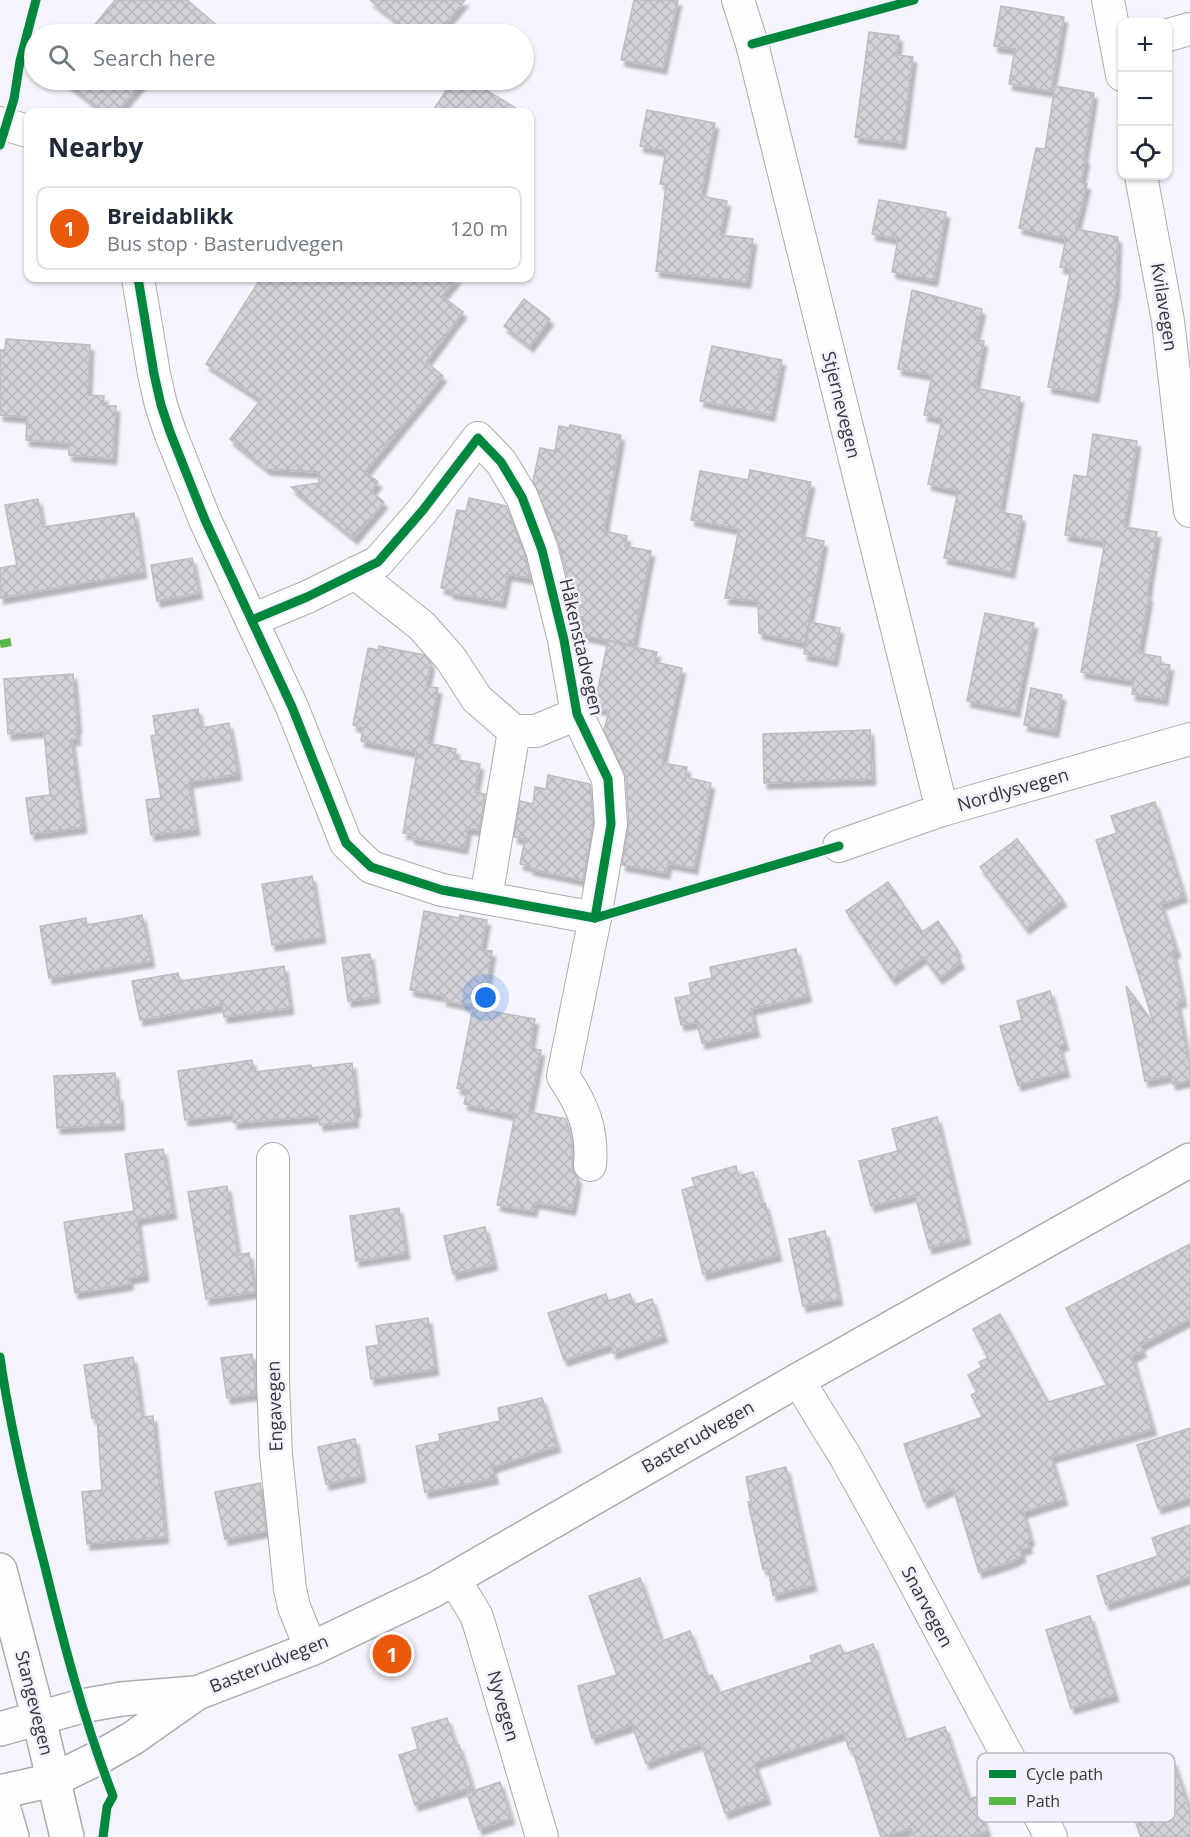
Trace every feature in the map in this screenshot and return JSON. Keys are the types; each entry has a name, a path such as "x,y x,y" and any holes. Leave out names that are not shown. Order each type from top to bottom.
{"main road":[{"name":"Basterudvegen","path":"0,1794 53,1780 124,1743 197,1693 311,1649 454,1579 798,1380 1190,1160"},
{"name":"Stangevegen","path":"0,1570 67,1837"},
{"name":"Basterudvegen","path":"0,1730 82,1706 122,1699 197,1693"},
{"path":"0,1794 12,1837"}],"street":[{"name":"Stjernevegen","path":"738,0 752,44 942,810"},
{"path":"1108,0 1118,44"},
{"path":"1172,33 1190,28"},
{"path":"0,123 24,130"},
{"name":"Kvilavegen","path":"1142,180 1168,321 1188,466 1190,512"},
{"path":"139,282 161,405 184,470 292,707 346,843 371,867 442,890 595,918"},
{"name":"Håkenstadvegen","path":"252,620 307,597 378,562 423,510 478,438 501,462 522,497 542,550 564,640 577,714 608,779 611,824 595,918 563,1076 576,1095 587,1122 591,1145 590,1166"},
{"path":"355,573 422,626 451,659 477,699 514,731 486,898"},
{"name":"Håkenstadvegen","path":"514,731 536,731 577,714"},
{"name":"Nordlysvegen","path":"839,846 942,810 1190,739"},
{"name":"Engavegen","path":"273,1159 273,1381 276,1455 290,1589 300,1627 311,1649"},
{"name":"Snarvegen","path":"798,1380 845,1456 1006,1753"},
{"name":"Nyvegen","path":"454,1579 476,1615 542,1837"},
{"name":"Snarvegen","path":"1043,1822 1051,1837"}],"building":[{"path":"115,0 187,0 215,24 95,24"},
{"path":"370,0 465,0 445,24 400,24"},
{"path":"634,0 678,0 663,68 621,60"},
{"path":"1001,6 1064,17 1051,91 1009,84 1015,49 994,46"},
{"path":"869,32 899,36 897,55 913,57 902,143 855,137"},
{"path":"1055,86 1094,93 1081,182 1087,184 1076,229 1118,237 1116,289 1095,396 1048,387 1071,269 1060,267 1066,239 1019,228 1036,148 1045,149"},
{"path":"76,90 136,90 120,108 100,108"},
{"path":"446,90 486,90 516,108 435,108"},
{"path":"647,110 715,123 701,196 727,201 720,235 753,239 747,282 656,271 666,185 660,184 666,151 640,146"},
{"path":"879,200 946,212 934,280 892,272 898,239 872,234"},
{"path":"258,282 454,282 442,296 463,312 426,362 443,376 365,472 378,482 371,491 384,502 354,538 291,487 319,483 318,472 267,469 230,439 261,400 206,364"},
{"path":"912,290 982,309 975,339 984,341 975,388 1020,397 1000,512 1022,516 1011,572 944,558 958,491 928,484 942,419 924,415 932,375 898,369"},
{"path":"524,299 550,319 530,346 504,326"},
{"path":"6,339 90,345 88,395 104,396 103,406 116,406 113,458 69,455 69,443 26,440 27,417 0,415 0,350 5,350"},
{"path":"712,346 782,360 771,415 700,401"},
{"path":"570,425 621,435 604,531 627,536 625,546 651,551 633,645 581,635 584,621 578,620 575,610 579,594 571,592 559,544 533,481 540,448 555,451 559,426 569,428"},
{"path":"1093,434 1137,441 1124,527 1157,532 1139,653 1161,657 1160,664 1170,665 1164,699 1132,694 1134,681 1081,672 1105,542 1065,535 1074,475 1087,477"},
{"path":"750,470 811,482 800,536 824,541 805,643 759,633 758,601 725,598 739,529 691,520 700,471 748,480"},
{"path":"469,498 506,506 525,555 530,578 508,574 502,602 450,593 451,590 441,588 457,510 466,511"},
{"path":"38,499 43,527 134,513 143,572 0,598 0,568 17,565 5,505"},
{"path":"192,558 199,593 157,601 151,565"},
{"path":"985,613 1034,623 1016,711 967,701"},
{"path":"810,622 840,628 834,660 804,654"},
{"path":"608,641 657,652 654,662 682,668 662,763 687,767 685,777 711,783 694,868 668,863 666,873 622,865 629,823 626,777 604,730 609,711 594,707"},
{"path":"379,646 424,655 431,663 426,686 438,688 428,743 456,749 454,759 480,764 475,792 485,794 479,830 468,828 464,848 411,838 412,834 403,833 417,752 361,741 363,728 353,725 368,648 379,650"},
{"path":"73,674 78,728 76,728 77,739 71,739 83,827 31,834 26,798 50,795 44,731 8,734 4,679"},
{"path":"1031,688 1062,695 1055,731 1024,725"},
{"path":"198,709 201,728 229,723 238,774 189,782 196,829 151,835 146,800 161,798 151,736 156,735 153,716"},
{"path":"870,730 872,779 764,783 763,734"},
{"path":"548,775 590,784 593,823 583,880 530,869 530,866 520,864 525,839 514,837 520,801 533,804 535,787 546,789"},
{"path":"1155,802 1184,896 1161,904 1177,951 1173,953 1183,1001 1177,1002 1190,1066 1190,1080 1173,1084 1170,1076 1145,1081 1126,986 1154,1024 1096,840 1117,833 1111,816"},
{"path":"1017,839 1063,900 1026,928 980,867"},
{"path":"312,876 322,937 272,945 262,884"},
{"path":"888,882 922,932 938,921 958,951 955,953 961,962 939,978 924,957 892,979 846,911"},
{"path":"424,911 459,918 460,915 487,920 481,950 492,951 483,1008 443,1000 444,996 410,990"},
{"path":"142,915 151,961 49,978 40,926 86,918 87,925"},
{"path":"796,949 808,996 751,1009 756,1031 702,1043 697,1022 681,1025 675,998 691,995 689,983 712,978 710,967"},
{"path":"370,954 376,997 348,1001 342,958"},
{"path":"284,966 290,1008 224,1017 222,1005 140,1020 132,981 178,973 180,981"},
{"path":"1050,991 1065,1044 1059,1046 1066,1071 1018,1085 1000,1026 1022,1020 1017,1001"},
{"path":"473,1008 535,1019 530,1048 541,1050 529,1112 566,1119 572,1142 572,1165 578,1178 572,1209 535,1202 533,1211 497,1205 515,1115 464,1104 467,1091 457,1088"},
{"path":"252,1060 254,1072 352,1063 357,1112 354,1112 355,1121 320,1125 318,1116 234,1123 233,1114 185,1120 178,1071"},
{"path":"115,1073 121,1124 57,1128 54,1076"},
{"path":"937,1117 967,1238 929,1248 915,1195 871,1206 859,1161 898,1151 892,1129"},
{"path":"163,1149 173,1213 137,1219 145,1275 129,1278 130,1284 75,1293 64,1222 134,1211 125,1154"},
{"path":"736,1166 738,1176 753,1172 762,1204 765,1203 778,1255 703,1274 682,1190 695,1186 692,1178"},
{"path":"227,1186 238,1255 249,1253 255,1292 206,1299 188,1192"},
{"path":"399,1208 406,1253 356,1261 350,1216"},
{"path":"485,1227 494,1264 453,1274 444,1236"},
{"path":"825,1231 839,1299 803,1306 789,1239"},
{"path":"1190,1244 1190,1319 1140,1345 1143,1351 1132,1356 1153,1429 1051,1457 1064,1499 1023,1512 1031,1540 1027,1541 1029,1547 1020,1550 1022,1556 1010,1562 979,1572 953,1488 924,1502 904,1444 983,1417 971,1395 977,1392 968,1375 982,1367 979,1362 988,1358 973,1329 1000,1314 1048,1402 1107,1385 1066,1308"},
{"path":"606,1294 608,1301 630,1294 634,1305 652,1299 664,1336 613,1353 611,1345 564,1360 548,1313"},
{"path":"428,1318 435,1369 371,1379 366,1347 379,1345 376,1326"},
{"path":"252,1354 256,1394 227,1398 221,1358"},
{"path":"133,1357 142,1417 153,1416 165,1537 87,1544 82,1492 102,1490 97,1417 92,1418 84,1365"},
{"path":"542,1398 557,1446 492,1467 495,1478 425,1492 416,1446 440,1441 439,1434 500,1421 498,1408"},
{"path":"1190,1428 1190,1498 1158,1508 1137,1445"},
{"path":"355,1439 362,1476 326,1484 318,1447"},
{"path":"786,1467 813,1585 773,1595 768,1568 763,1569 748,1502 751,1502 746,1477"},
{"path":"260,1483 266,1531 225,1539 215,1492"},
{"path":"1190,1525 1190,1577 1106,1604 1097,1576 1158,1556 1152,1538"},
{"path":"640,1578 662,1641 690,1631 707,1677 712,1675 719,1693 812,1662 810,1656 840,1645 844,1654 873,1644 905,1740 945,1727 969,1799 976,1797 977,1822 984,1822 987,1831 969,1837 914,1837 911,1829 881,1837 852,1748 849,1749 844,1733 754,1763 767,1798 725,1813 701,1743 646,1763 632,1725 592,1738 578,1686 617,1675 589,1596"},
{"path":"1090,1616 1115,1695 1071,1708 1046,1630"},
{"path":"447,1718 456,1746 459,1745 472,1787 415,1805 399,1755 418,1749 412,1728"},
{"path":"1175,1766 1190,1810 1190,1837 1141,1837 1136,1822 1175,1822"},
{"path":"500,1782 511,1818 479,1829 467,1793"}],"marked path":[{"path":"0,644 11,642"}],"cycle path":[{"path":"30,24 36,0"},
{"path":"752,44 914,0"},
{"path":"0,145 14,99 24,46"},
{"path":"139,282 154,374 170,432 205,520 292,707 346,843 371,867 442,890 595,918 611,824 608,779 577,714 564,640 542,550 522,497 501,462 478,438 423,510 378,562 307,597 252,620"},
{"path":"595,918 839,846"},
{"path":"0,1357 20,1463 60,1625 75,1683 113,1796 107,1807 103,1837"}],"place":[{"name":"Breidablikk","path":"392,1654"}]}
